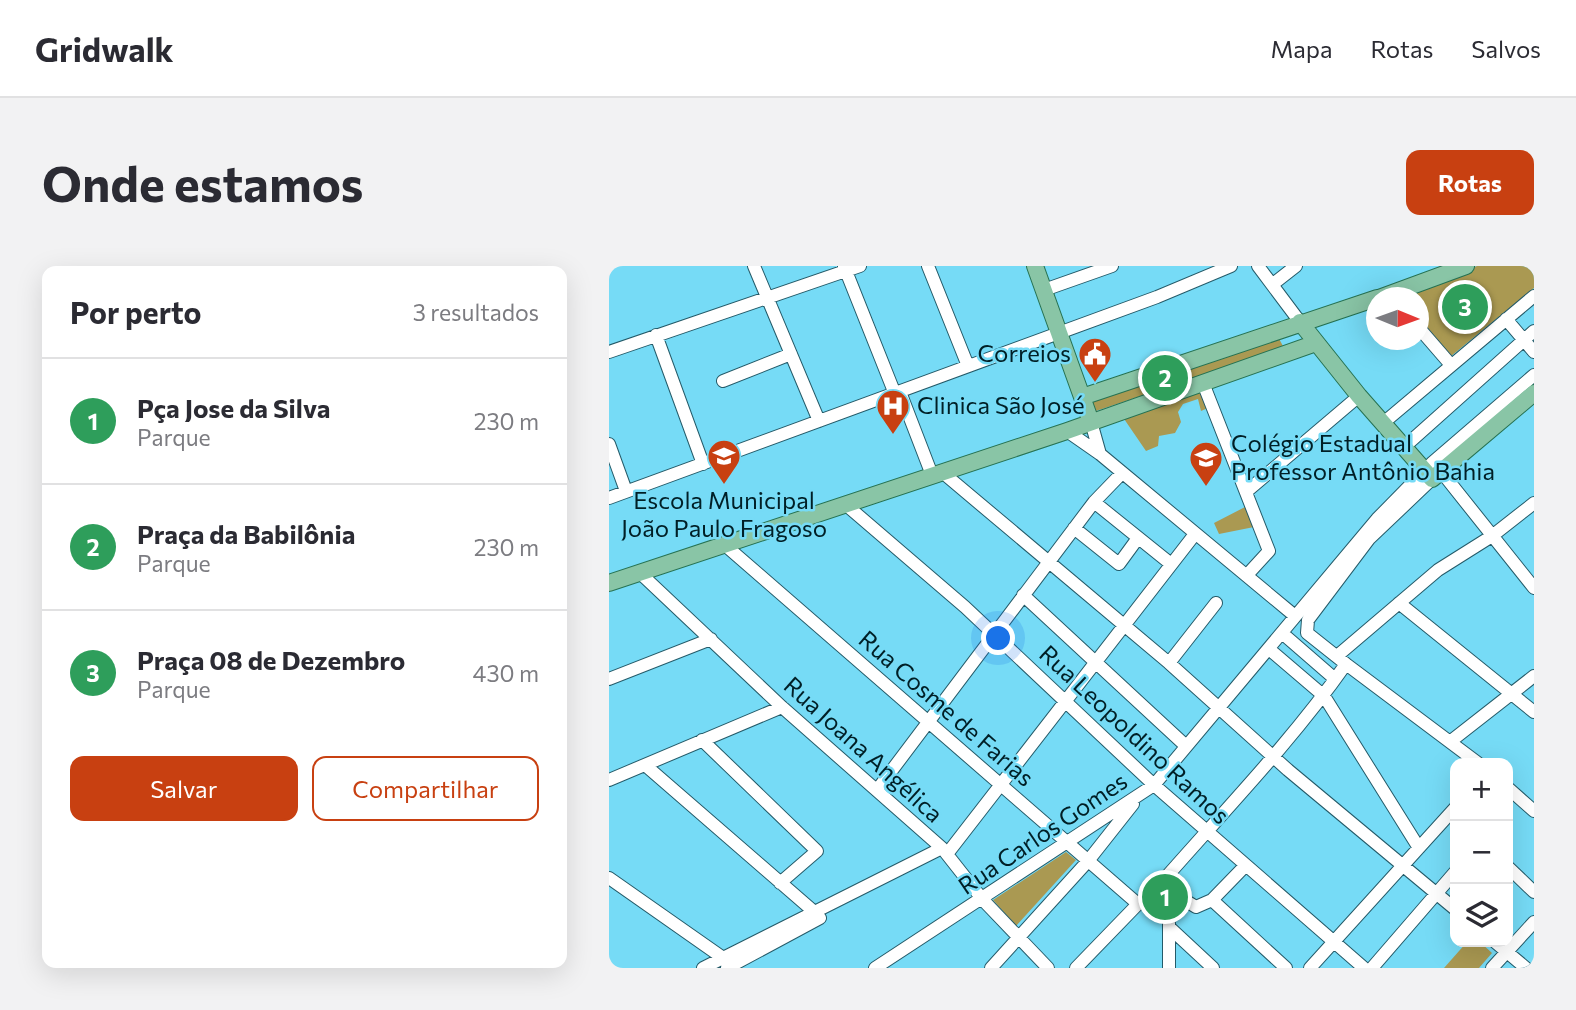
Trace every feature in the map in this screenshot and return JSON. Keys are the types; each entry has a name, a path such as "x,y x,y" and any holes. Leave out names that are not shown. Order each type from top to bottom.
{"main road":[{"path":"1035,266 1091,422"},
{"path":"1404,287 1435,271 1462,266"},
{"path":"1081,397 1300,322 1366,302"},
{"path":"1300,322 1403,448 1433,471 1534,393"},
{"path":"1273,331 1280,331 1287,338 1287,349 1283,355"},
{"path":"609,583 1067,431 1317,343"}],"street":[{"path":"754,266 819,421"},
{"path":"609,352 860,266"},
{"path":"928,266 968,366"},
{"path":"1044,290 1112,266"},
{"path":"609,498 898,393 1231,266"},
{"path":"1258,266 1300,322"},
{"path":"1273,284 1296,266"},
{"path":"845,269 898,393 937,474 1049,562 1169,663 1272,757 1450,905"},
{"path":"1382,424 1534,296"},
{"path":"1506,319 1529,336 1534,352"},
{"path":"656,335 703,464"},
{"path":"1403,448 1529,336"},
{"path":"1429,340 1451,365"},
{"path":"723,381 791,354"},
{"path":"1472,758 1310,636 1306,628 1314,610 1369,539 1433,471 1534,375"},
{"path":"1203,383 1269,551 1247,575"},
{"path":"1246,492 1359,396"},
{"path":"1091,422 1100,454"},
{"path":"1067,431 1100,454 1295,616"},
{"path":"609,444 626,491"},
{"path":"1433,471 1492,536 1534,588"},
{"name":"Rua Carlos Gomes","path":"875,968 983,900 1154,785 1339,561 1433,471"},
{"path":"877,790 993,632 1094,502 1122,473"},
{"path":"1094,502 1171,564"},
{"path":"1076,968 1143,903 1272,757 1324,696 1335,679 1342,660 1399,603 1438,570 1492,536 1534,503"},
{"name":"Rua Leopoldino Ramos","path":"845,504 993,632 1154,785 1364,968"},
{"path":"1074,528 1119,564 1138,538"},
{"path":"703,968 727,963 870,886 945,851 1195,534"},
{"name":"Rua Cosme de Farias","path":"726,546 999,785 1143,903"},
{"name":"Rua Joana Angélica","path":"641,573 782,706 945,851 983,900 1048,968"},
{"path":"1023,595 1186,746"},
{"path":"1169,663 1216,603"},
{"path":"1399,603 1534,712"},
{"path":"1282,633 1335,679"},
{"path":"609,679 711,639"},
{"path":"1269,649 1324,696 1419,848"},
{"path":"1451,741 1534,676"},
{"path":"609,780 782,706"},
{"path":"702,740 816,849 815,856 780,883"},
{"path":"645,765 817,915"},
{"path":"1513,792 1534,811"},
{"path":"991,968 1089,861 1139,796"},
{"path":"1310,968 1450,814"},
{"path":"1160,883 1170,885 1178,897 1196,907 1212,900 1246,864"},
{"path":"1513,872 1534,891"},
{"path":"1372,968 1450,877"},
{"path":"609,878 727,963"},
{"path":"1143,903 1167,912 1177,905 1178,897"},
{"path":"1212,900 1286,968"},
{"path":"1167,912 1170,928 1169,968"},
{"path":"1492,968 1534,922"},
{"path":"1170,928 1213,968"},
{"path":"1501,947 1527,968"}],"shaded area":[{"path":"1477,266 1534,266 1534,288 1450,357 1429,330 1429,287 1422,287"},
{"path":"1276,333 1284,348 1093,412 1088,395"},
{"path":"1201,385 1208,408 1201,411 1198,399 1183,404 1178,412 1181,422 1175,433 1159,436 1158,446 1146,451 1120,413"},
{"path":"1245,507 1254,527 1219,534 1214,523"},
{"path":"1066,852 1076,860 1016,926 993,900"},
{"path":"1463,947 1485,947 1492,953 1479,968 1444,968"}],"place":[{"name":"Praça 08 de Dezembro","path":"1465,307"},
{"name":"Praça da Babilônia","path":"1165,378"},
{"name":"Correios","path":"1095,384"},
{"name":"Clinica São José","path":"893,436"},
{"name":"Escola Municipal João Paulo Fragoso","path":"724,486"},
{"name":"Colégio Estadual Professor Antônio Bahia","path":"1206,488"},
{"name":"Pça Jose da Silva","path":"1165,897"}]}
